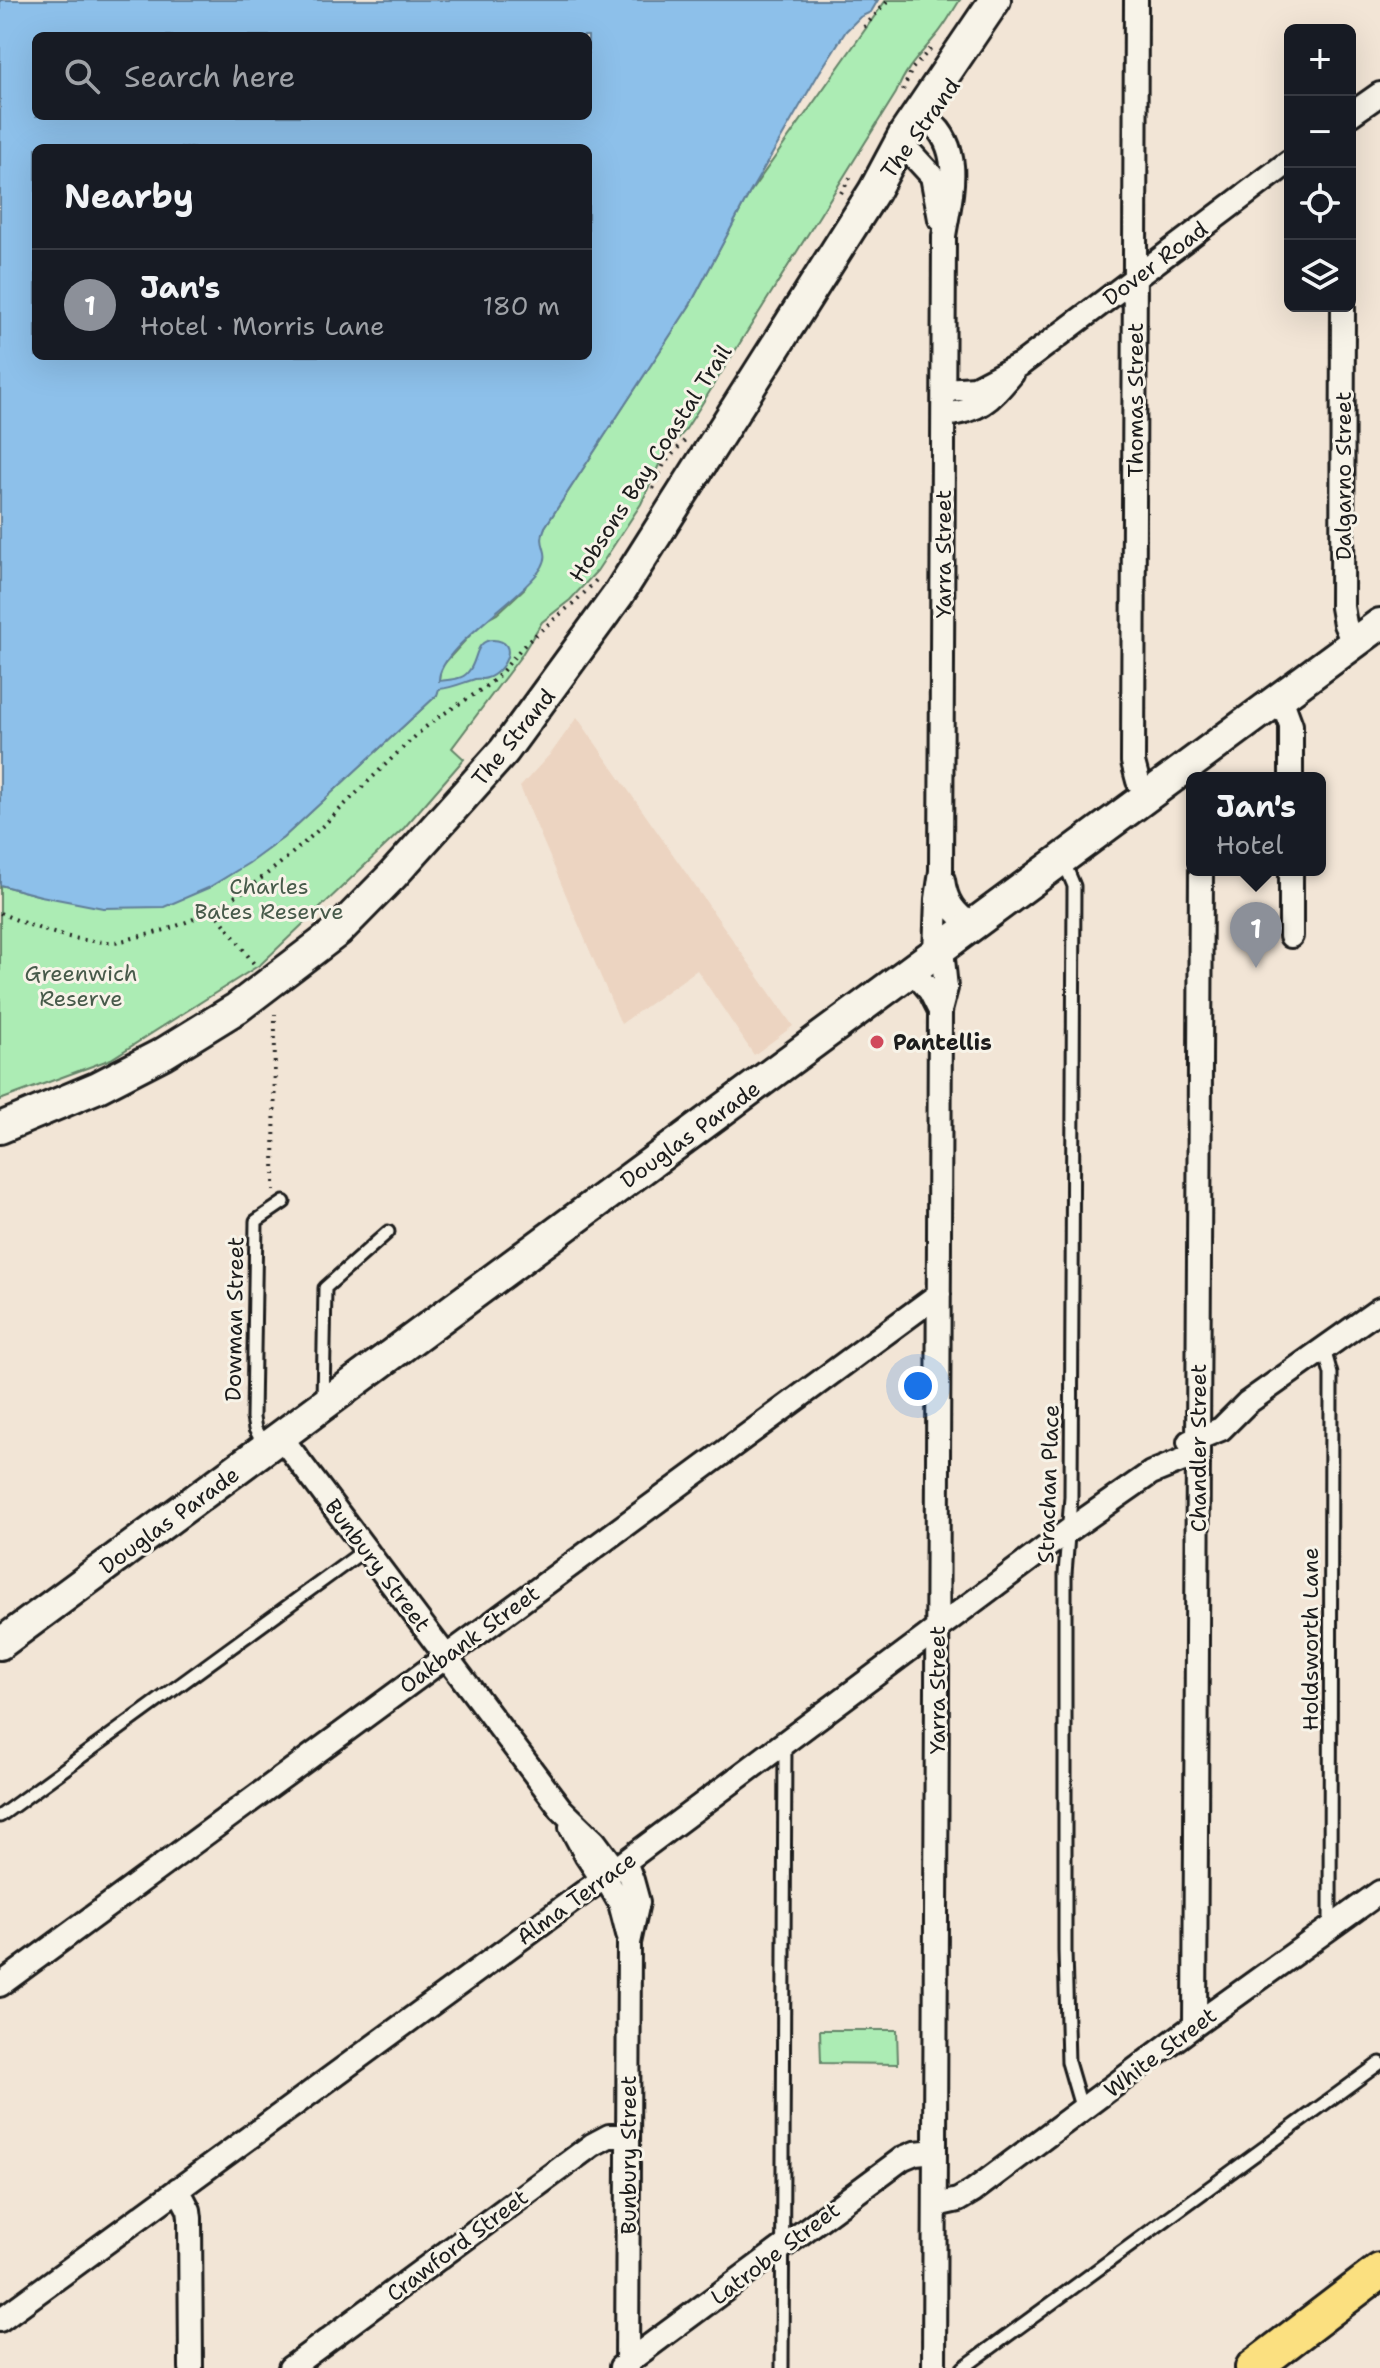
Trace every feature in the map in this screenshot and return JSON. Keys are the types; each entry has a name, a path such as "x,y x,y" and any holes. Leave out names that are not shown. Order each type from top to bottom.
{"main road":[{"path":"1253,2368 1380,2271"}],"street":[{"name":"Thomas Street","path":"1136,0 1133,762 1138,781 1149,796"},
{"name":"The Strand","path":"0,1128 98,1087 164,1053 237,1008 338,931 392,876 504,751 618,595 864,181 912,124 989,10"},
{"path":"1356,111 1380,94"},
{"name":"Yarra Street","path":"912,124 943,134 952,161 944,236 941,871 929,957 946,988 940,1011 934,2368"},
{"name":"Yarra Street","path":"912,124 932,176 944,236"},
{"name":"Dover Road","path":"944,390 975,388 1021,364 1284,166"},
{"name":"Dalgarno Street","path":"1343,312 1342,607 1353,643"},
{"name":"Dover Road","path":"944,415 980,407 1021,364"},
{"name":"Douglas Parade","path":"1192,772 1281,698 1380,624"},
{"path":"1281,698 1291,725 1291,772"},
{"name":"Douglas Parade","path":"0,1644 1149,796 1186,776"},
{"name":"Yarra Street","path":"941,871 949,904 973,926"},
{"name":"Chandler Street","path":"1195,2025 1201,876"},
{"path":"1291,876 1291,936"},
{"path":"929,957 930,991 940,1011"},
{"name":"Oakbank Street","path":"0,1985 939,1294"},
{"name":"Alma Terrace","path":"0,2320 612,1872 1068,1531 1151,1473 1170,1452 1224,1427 1247,1403 1380,1309"},
{"name":"Bunbury Street","path":"274,1442 366,1549 561,1809 582,1849 612,1872 629,1943 625,2366"},
{"name":"White Street","path":"936,2205 958,2200 973,2191 1380,1892"},
{"name":"Crawford Street","path":"290,2368 597,2141 609,2136 628,2136"},
{"name":"Latrobe Street","path":"625,2366 908,2154 935,2151"},
{"path":"178,2189 190,2218 191,2368"}],"lane":[{"name":"Strachan Place","path":"1062,860 1074,886 1071,1497 1065,1574 1067,2046 1068,2062 1082,2110"},
{"name":"Dowman Street","path":"274,1442 255,1429 253,1418 256,1221 279,1206"},
{"path":"323,1405 325,1288 388,1232"},
{"name":"Holdsworth Lane","path":"1324,1349 1331,1374 1330,1930"},
{"path":"0,1816 366,1549"},
{"path":"782,2368 785,1743"},
{"path":"963,2368 1380,2063"}],"path":[{"path":"864,27 889,0"},
{"path":"912,69 912,124"},
{"path":"838,197 864,181"},
{"name":"Hobsons Bay Coastal Trail","path":"649,499 664,464 689,435"},
{"name":"Hobsons Bay Coastal Trail","path":"0,913 39,929 88,941 115,942 164,931 213,910 294,854 439,715 500,674 520,649 574,604 600,576"},
{"path":"213,910 260,972"},
{"path":"275,1014 279,1206"}],"shaded area":[{"path":"577,717 793,1026 754,1055 697,970 621,1024 520,787 552,752"}],"green space":[{"name":"Charles Bates Reserve","path":"886,0 960,0 908,70 700,407 663,456 641,504 597,571 570,600 542,622 521,656 452,748 464,759 404,828 261,964 111,1059 0,1100 0,885 41,896 208,888 283,838 437,695 441,667 482,622 497,614 525,588 545,527 690,305 749,194"},
{"path":"820,2030 897,2030 898,2064 821,2063"}],"water":[{"path":"0,0 878,0 871,12 860,17 846,31 819,73 690,305 545,527 542,540 545,561 542,567 452,654 442,668 439,681 465,675 479,647 487,641 501,642 506,646 507,658 499,670 486,679 439,689 437,695 283,838 208,888 164,907 103,908 0,885"}],"place":[{"name":"Jan's","path":"1256,968"},
{"name":"Pantellis","path":"877,1042"}],"park label":[{"name":"Greenwich Reserve","path":"81,986"}]}
